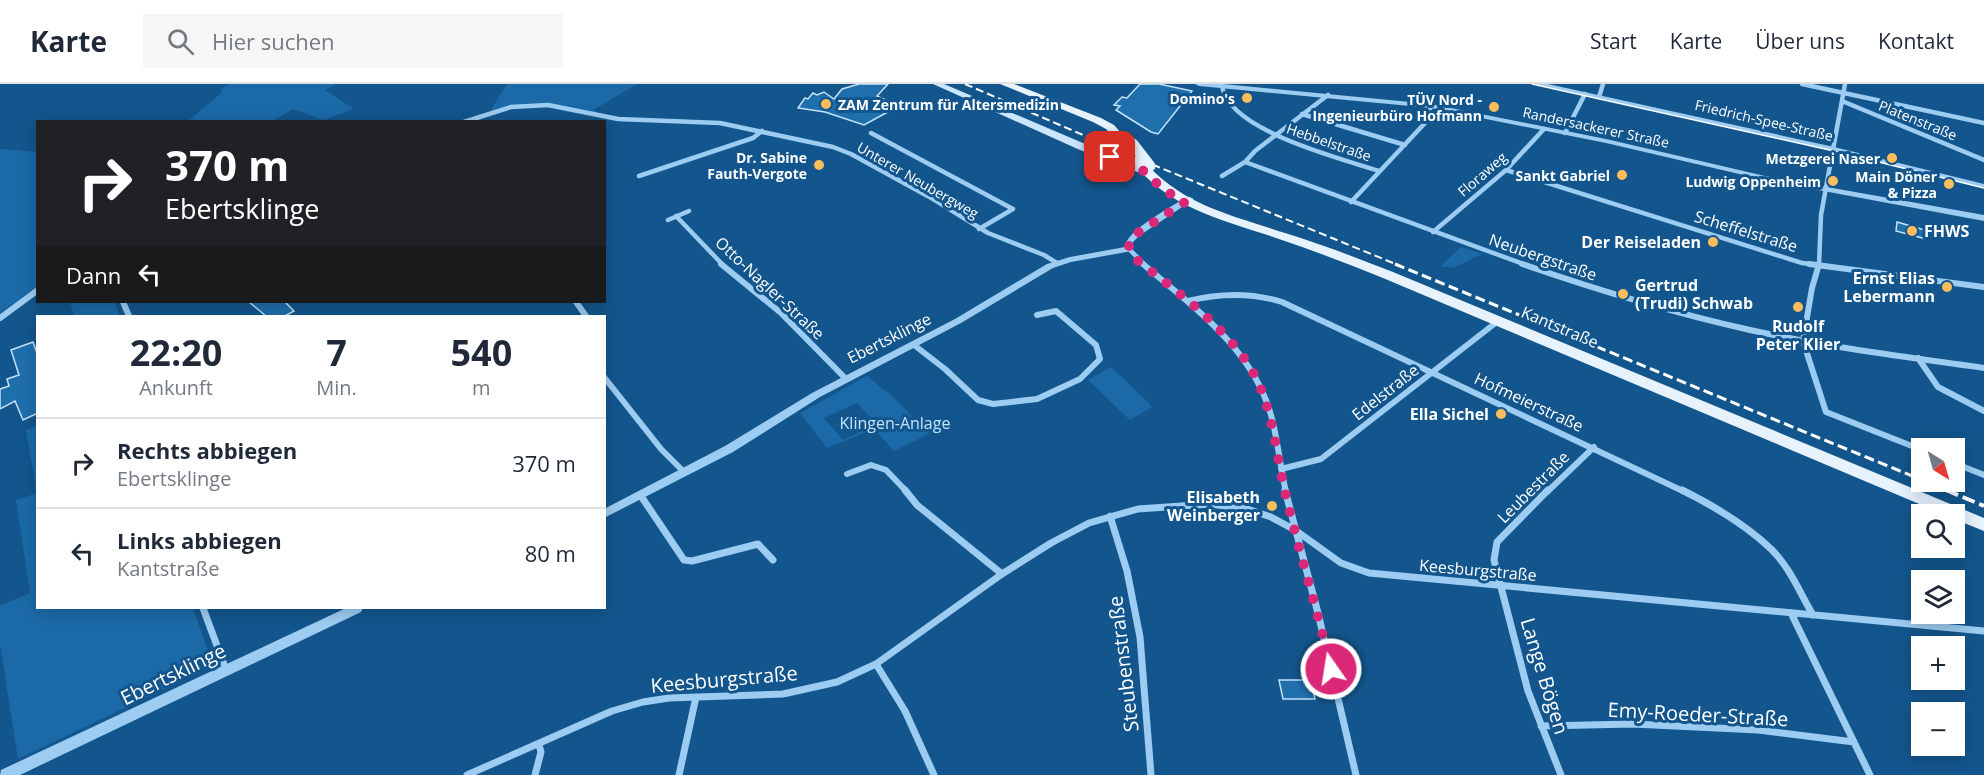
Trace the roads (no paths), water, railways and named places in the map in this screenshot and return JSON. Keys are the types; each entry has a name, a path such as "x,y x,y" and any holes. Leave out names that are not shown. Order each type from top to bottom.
{"main road":[{"name":"Kantstraße","path":"937,84 1091,151 1148,169 1162,189 1188,201 1349,260 1916,497"},
{"path":"1005,84 1110,127 1137,160 1148,169"},
{"path":"1016,84 1104,118 1127,135 1125,145"},
{"path":"1035,84 1038,89 1049,96"},
{"name":"Kantstraße","path":"1091,151 1125,145"},
{"path":"1125,145 1148,169"},
{"path":"1188,201 1399,273 1984,518"},
{"path":"1916,497 1929,504"},
{"path":"1916,497 1984,525"},
{"path":"1965,524 1984,533"}],"street":[{"name":"Randersackerer Straße","path":"1198,84 1431,106 1828,190 1984,218"},
{"name":"Friedrich-Spee-Straße","path":"1538,84 1834,149 1984,186"},
{"path":"1599,97 1603,84"},
{"path":"1802,84 1984,123"},
{"path":"1845,84 1828,190 1821,215 1819,265 1812,288 1803,341 1826,412 1911,446"},
{"name":"Hebbelstraße","path":"1222,86 1225,100 1233,108 1281,139 1379,171"},
{"path":"1565,133 1585,94"},
{"path":"1222,176 1245,162 1247,157 1275,134 1328,95"},
{"name":"Platenstraße","path":"1842,101 1984,160"},
{"name":"Unterer Neubergweg","path":"470,120 512,107 538,104 565,107 618,119 720,123 833,147 851,154 933,199 979,229 1052,258 1057,263"},
{"path":"1351,202 1425,123 1431,106"},
{"path":"1302,114 1405,145"},
{"name":"Floraweg","path":"1433,232 1506,170 1544,129"},
{"path":"639,176 753,138 762,131"},
{"path":"871,133 1013,209 979,229"},
{"name":"Neubergstraße","path":"1245,162 1593,289 1718,322 1803,341 1984,368"},
{"name":"Scheffelstraße","path":"1506,170 1802,263 1984,287"},
{"path":"1188,201 1136,234 1129,242 1129,249 1137,260 1216,326 1253,372 1269,408 1295,530 1318,613 1356,775"},
{"path":"668,220 689,211"},
{"name":"Otto-Nagler-Straße","path":"676,216 731,274 781,313 846,379"},
{"name":"Ebertsklinge","path":"606,513 685,473 846,379 914,345 1057,263 1129,249"},
{"path":"0,318 36,291"},
{"name":"Hofmeierstraße","path":"1188,301 1232,294 1268,297 1594,447 1718,508 1758,536 1783,564 1813,615"},
{"path":"914,345 978,399 993,404 1037,399 1080,379 1100,359 1096,345 1062,315 1052,310 1037,315"},
{"name":"Edelstraße","path":"1281,468 1311,464 1321,459 1498,321"},
{"path":"1918,358 1938,387 1984,411"},
{"path":"606,380 661,449 685,473"},
{"name":"Leubestraße","path":"1500,585 1494,560 1497,542 1594,447"},
{"path":"847,474 871,465 886,470 895,477 917,505 1002,574"},
{"path":"1965,467 1984,475"},
{"path":"640,496 661,523 684,560 692,561 757,541 773,560"},
{"name":"Keesburgstraße","path":"467,775 612,711 643,702 783,694 837,682 876,664 1002,574 1051,543 1089,523 1138,509 1210,504 1247,509 1271,516 1295,530 1327,555 1341,563 1369,573 1984,631"},
{"name":"Steubenstraße","path":"1110,516 1127,571 1140,637 1151,775"},
{"name":"Lange Bögen","path":"1500,585 1528,691 1561,775"},
{"path":"203,609 226,670"},
{"name":"Ebertsklinge","path":"6,775 355,609"},
{"path":"1791,613 1870,775"},
{"path":"876,664 905,711 934,775"},
{"path":"679,775 696,698"},
{"name":"Emy-Roeder-Straße","path":"1541,726 1633,724 1758,730 1854,742"},
{"path":"535,775 541,752 539,745"}],"tram line":[{"path":"1532,84 1834,151 1984,188"}],"railway":[{"path":"965,84 1134,157 1398,265"},
{"path":"1395,264 1911,475"},
{"path":"1951,492 1984,506"}],"place":[{"name":"Domino's","path":"1247,98"},
{"name":"ZAM Zentrum für Altersmedizin","path":"826,104"},
{"name":"TÜV Nord - Ingenieurbüro Hofmann","path":"1494,107"},
{"name":"Metzgerei Naser","path":"1892,158"},
{"name":"Dr. Sabine Fauth-Vergote","path":"819,165"},
{"name":"Sankt Gabriel","path":"1622,175"},
{"name":"Ludwig Oppenheim","path":"1833,181"},
{"name":"Main Döner & Pizza","path":"1949,184"},
{"name":"FHWS","path":"1912,231"},
{"name":"Der Reiseladen","path":"1713,242"},
{"name":"Ernst Elias Lebermann","path":"1947,287"},
{"name":"Gertrud (Trudi) Schwab","path":"1623,294"},
{"name":"Rudolf Peter Klier","path":"1798,307"},
{"name":"Ella Sichel","path":"1501,414"},
{"name":"Elisabeth Weinberger","path":"1272,506"}],"park label":[{"name":"Klingen-Anlage","path":"895,423"}]}
